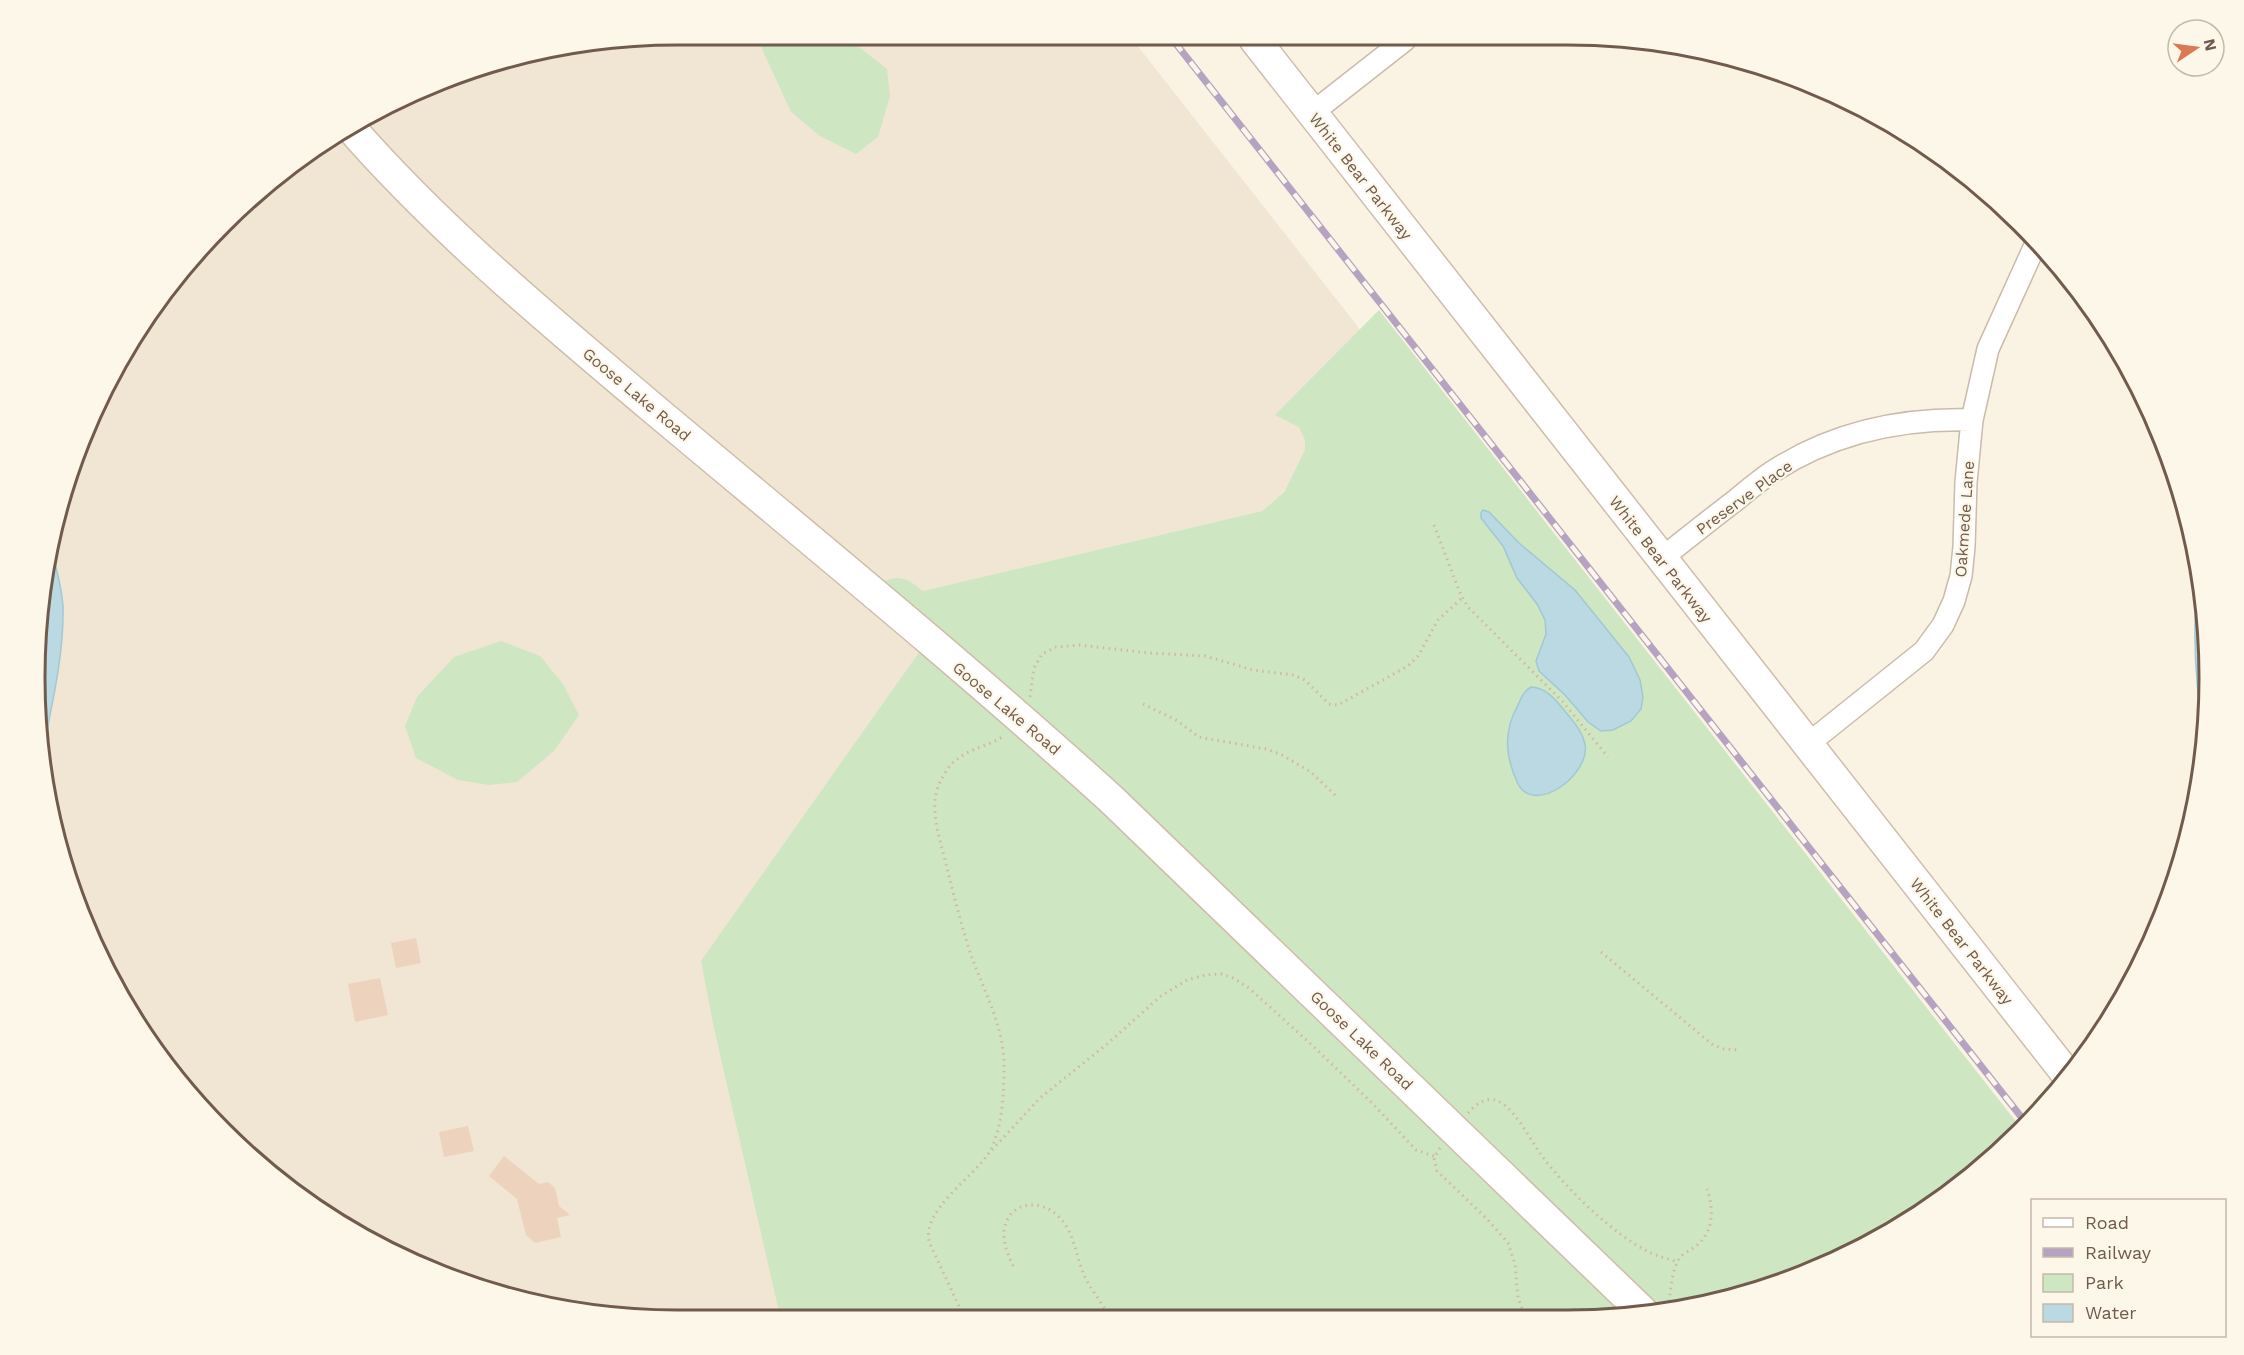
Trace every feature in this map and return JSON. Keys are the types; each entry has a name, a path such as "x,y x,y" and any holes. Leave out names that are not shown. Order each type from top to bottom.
{"street":[{"name":"White Bear Parkway","path":"1259,45 2063,1069"},
{"path":"1312,113 1399,45"},
{"name":"Goose Lake Road","path":"356,133 440,221 522,296 1020,718 1111,799 1637,1306"},
{"name":"Oakmede Lane","path":"1808,744 1924,651 1943,625 1954,601 1961,576 1964,547 1966,482 1972,420 1988,349 2033,250"},
{"name":"Preserve Place","path":"1661,559 1771,472 1805,453 1838,439 1875,428 1917,421 1972,420"}],"path":[{"path":"1434,525 1462,597 1473,613 1568,707 1608,757"},
{"path":"1029,702 1034,668 1042,654 1056,647 1079,645 1149,653 1205,656 1254,670 1293,675 1305,680 1329,704 1338,705 1408,666 1418,656 1438,620 1462,597"},
{"path":"1143,704 1176,720 1199,737 1266,749 1282,755 1311,772 1338,798"},
{"path":"989,1153 1000,1118 1004,1067 1002,1045 994,1013 962,926 938,826 935,801 939,785 956,760 1010,731"},
{"path":"1601,952 1713,1045 1737,1050"},
{"path":"961,1310 949,1280 930,1244 928,1232 932,1220 955,1191 1040,1098 1106,1045 1161,996 1187,980 1215,974 1233,978 1249,988 1362,1093 1411,1146 1420,1153 1434,1156"},
{"path":"1465,1116 1483,1101 1492,1100 1500,1103 1520,1124 1551,1168 1603,1219 1640,1247 1677,1262"},
{"path":"1444,1142 1434,1156 1435,1166 1439,1174 1487,1218 1508,1243 1515,1264 1518,1298 1523,1310"},
{"path":"1669,1302 1677,1262 1684,1253 1699,1244 1707,1232 1713,1211 1707,1189"},
{"path":"1012,1266 1005,1243 1006,1223 1021,1206 1032,1204 1046,1207 1058,1215 1067,1227 1086,1279 1105,1310"}],"shaded area":[{"path":"1137,45 1402,383 1262,511 898,597 527,284 466,228 368,126 435,93 514,67 554,57 636,46"},
{"path":"345,140 920,651 794,1310 636,1309 554,1298 514,1288 435,1262 398,1245 361,1225 292,1179 230,1125 202,1095 176,1063 130,994 93,920 79,881 57,801 50,760 45,678 50,595 57,554 79,474 110,398 152,326 202,260 260,202 292,176"}],"green space":[{"path":"760,45 856,45 887,69 890,96 878,137 856,154 820,136 791,112"},
{"path":"1379,310 2017,1122 2014,1125 1952,1179 1883,1225 1846,1245 1770,1276 1690,1298 1654,1304 1558,1212 881,583 898,578 913,583 923,591 1262,511 1285,491 1305,450 1305,440 1299,427 1275,415"},
{"path":"501,641 540,656 563,684 579,715 554,751 517,782 489,785 458,780 416,758 405,726 417,697 454,657"},
{"path":"920,651 1050,761 1620,1308 1566,1310 779,1310 714,1028 701,961"}],"water":[{"path":"1483,510 1489,512 1519,543 1575,590 1629,657 1640,680 1643,697 1641,709 1631,721 1613,730 1601,731 1588,722 1565,695 1539,671 1536,661 1546,634 1545,620 1537,604 1517,578 1503,546 1481,518"},
{"path":"55,565 63,607 56,686 47,730 46,636"},
{"path":"2195,607 2199,698 2195,652"},
{"path":"1531,687 1545,691 1557,702 1582,734 1585,744 1585,756 1571,778 1548,793 1536,795 1526,793 1518,784 1508,754 1508,734 1513,715 1523,695"}],"building":[{"path":"416,938 421,963 396,968 391,943"},
{"path":"380,978 388,1015 355,1022 348,984"},
{"path":"468,1126 474,1151 444,1157 439,1132"},
{"path":"504,1156 539,1184 548,1182 555,1188 559,1206 570,1215 557,1218 561,1237 535,1243 526,1235 517,1199 489,1176"}],"railway":[{"path":"1177,45 2021,1117"}]}
